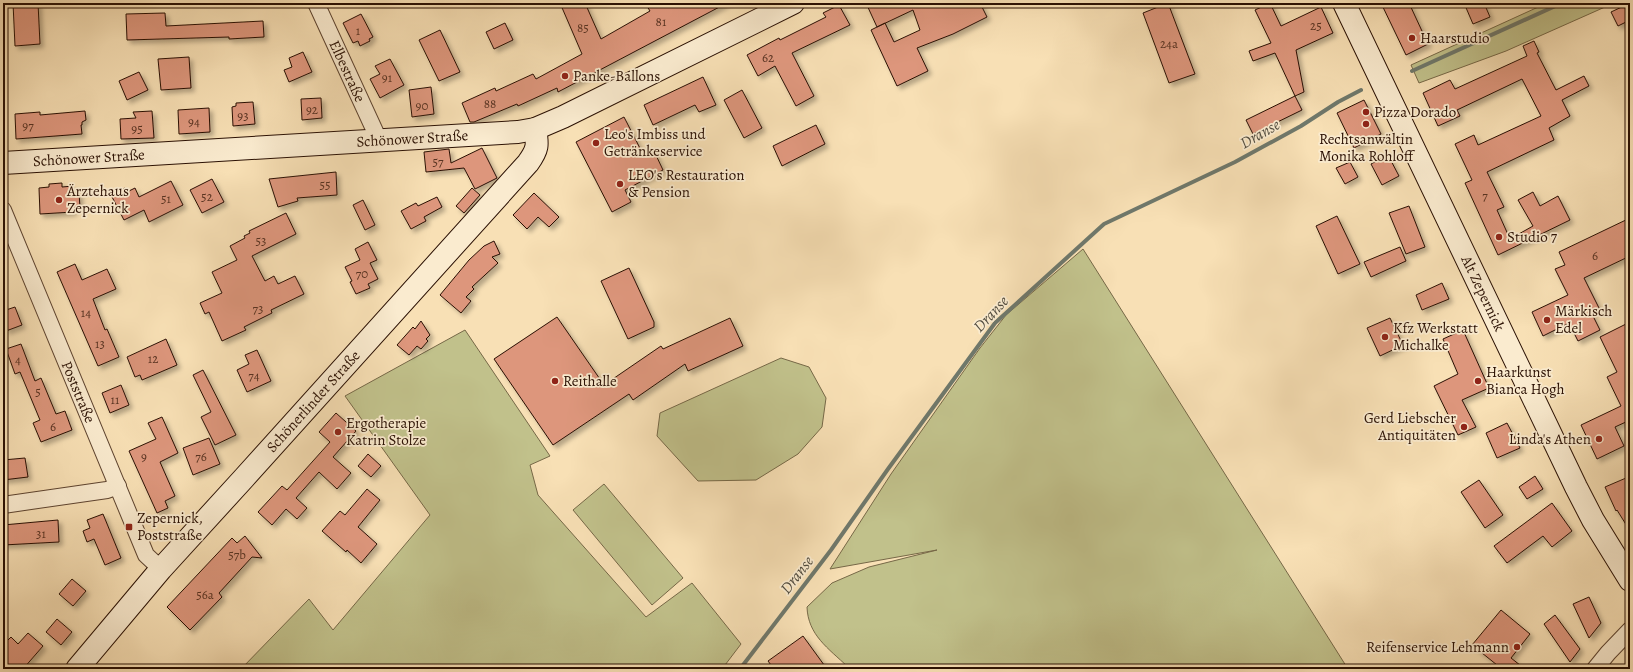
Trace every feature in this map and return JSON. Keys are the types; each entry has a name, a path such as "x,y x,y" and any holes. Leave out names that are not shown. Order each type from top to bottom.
{"street":[{"name":"Elbestraße","path":"316,3 379,140"},
{"name":"Schönower Straße","path":"3,163 518,132 535,129 793,3"},
{"name":"Alt Zepernick","path":"1344,3 1579,493 1593,520 1630,580"},
{"name":"Schönerlinder Straße","path":"77,669 161,569 528,163 537,148 538,142 535,129"},
{"name":"Poststraße","path":"3,210 146,555 161,569"},
{"path":"3,505 107,490 118,486"},
{"path":"1595,669 1630,630"}],"green space":[{"path":"1547,3 1614,3 1506,51 1419,83 1411,65"},
{"path":"1083,249 1348,669 854,669 848,667 833,654 815,633 808,617 807,607 832,583 869,567 937,550 830,569 891,474 980,348 1006,315"},
{"path":"465,330 550,456 530,465 538,495 646,617 692,583 741,644 722,669 241,669 309,599 333,630 430,515 345,396"},
{"path":"781,358 809,367 826,398 822,427 798,454 756,480 698,481 657,436 660,413"},
{"path":"604,484 683,578 652,605 573,510"}],"building":[{"path":"13,3 38,3 40,44 15,46"},
{"path":"560,3 585,3 601,39 650,11 645,3 727,3 558,92 557,88 518,106 517,104 474,122 470,122 462,103 495,88 496,91 533,74 536,79 582,54"},
{"path":"866,3 980,3 987,17 953,34 917,48 928,71 897,86 871,30 877,27","holes":["913,10 920,30 894,42 885,23"]},
{"path":"1168,3 1195,74 1169,83 1143,13"},
{"path":"1270,3 1281,26 1321,7 1333,33 1296,50 1304,92 1295,96 1275,53 1253,61 1249,51 1271,43 1255,10"},
{"path":"1381,3 1409,3 1428,44 1406,55"},
{"path":"1464,3 1484,3 1490,17 1473,24"},
{"path":"839,5 850,25 792,53 814,96 796,106 775,66 758,76 747,55 779,38 780,40 826,17 823,13"},
{"path":"1626,5 1630,14 1630,20 1618,26 1611,12"},
{"path":"165,13 166,26 263,21 264,37 229,39 229,37 127,40 126,14"},
{"path":"361,14 373,37 369,39 370,41 360,46 358,41 353,43 343,23"},
{"path":"505,23 513,40 494,49 486,32"},
{"path":"440,30 460,72 439,81 419,40"},
{"path":"1534,41 1539,52 1537,53 1556,90 1584,76 1589,86 1562,100 1570,116 1549,128 1554,140 1487,172 1504,207 1497,210 1510,239 1533,226 1518,200 1533,192 1540,206 1558,196 1570,220 1498,255 1465,183 1472,180 1455,144 1474,135 1478,145 1541,116 1522,79 1457,110 1460,116 1438,126 1423,93 1450,80 1455,89 1527,56 1523,46"},
{"path":"303,52 312,72 289,82 284,70 292,67 289,58"},
{"path":"189,57 191,88 161,90 158,59"},
{"path":"390,59 404,85 380,98 370,79 380,74 375,66"},
{"path":"139,72 148,90 127,100 119,81"},
{"path":"703,77 716,105 699,112 695,105 653,125 644,105"},
{"path":"431,87 434,114 412,117 409,90"},
{"path":"742,90 762,128 744,138 724,100"},
{"path":"1295,96 1302,110 1253,134 1246,120"},
{"path":"321,98 322,118 302,120 301,99"},
{"path":"1364,100 1381,134 1354,148 1337,113"},
{"path":"253,102 255,124 233,126 232,107 236,106 236,103"},
{"path":"209,108 210,132 179,134 178,110"},
{"path":"85,111 86,120 82,122 81,125 82,134 16,139 15,114 40,112 40,115"},
{"path":"152,111 154,138 121,139 120,119 136,118 133,112"},
{"path":"624,117 644,156 654,151 663,170 625,190 631,202 612,212 576,142"},
{"path":"816,125 825,144 782,166 773,146"},
{"path":"482,148 497,178 475,189 464,168 426,172 424,152 449,149 451,163"},
{"path":"1388,155 1399,176 1382,185 1371,164"},
{"path":"1350,162 1358,177 1345,184 1336,168"},
{"path":"336,172 337,195 297,198 298,201 278,207 269,179"},
{"path":"212,179 224,202 202,213 190,190"},
{"path":"171,181 183,205 149,222 144,210 124,220 111,195 125,188 127,192 135,188 139,197"},
{"name":"Ärztehaus Zepernick","path":"62,183 62,187 73,186 73,193 79,193 80,207 73,207 73,212 40,214 39,188 49,187 49,184"},
{"path":"472,188 480,195 464,213 456,206"},
{"path":"534,193 559,217 549,227 538,217 527,229 513,215"},
{"path":"437,197 442,207 424,217 426,221 411,229 401,211 416,203 418,206"},
{"path":"363,200 375,225 365,230 353,205"},
{"path":"1409,206 1425,247 1406,254 1389,213"},
{"path":"286,213 296,234 252,256 265,281 274,276 278,284 295,276 304,294 271,310 272,313 244,327 246,330 222,341 209,312 205,314 200,303 222,293 212,272 237,260 230,246 245,238 244,236 250,233 249,231"},
{"path":"1337,216 1360,264 1338,274 1316,226"},
{"path":"1630,218 1630,256 1584,278 1599,308 1591,312 1600,330 1578,341 1569,323 1543,336 1532,312 1568,295 1555,269 1565,265 1559,252"},
{"path":"494,241 500,254 492,257 498,263 472,287 474,289 466,297 471,301 461,313 440,295 469,260 484,246"},
{"path":"368,242 377,260 370,263 378,279 368,284 370,288 356,294 350,282 352,281 345,267 360,260 355,249"},
{"path":"1400,247 1406,261 1371,277 1364,262"},
{"path":"75,264 82,280 107,269 116,289 93,299 105,330 107,329 119,357 98,366 57,272"},
{"path":"629,268 654,322 654,327 628,339 601,281"},
{"path":"1442,283 1449,299 1422,310 1416,295"},
{"path":"15,307 22,325 6,331 3,322 3,311"},
{"name":"Reithalle","path":"557,317 604,385 661,346 663,349 730,318 743,346 688,371 685,364 633,400 629,394 553,445 494,359"},
{"name":"Kfz Werkstatt Michalke","path":"1390,318 1403,345 1380,356 1367,328"},
{"path":"421,321 430,335 426,339 428,341 421,349 417,346 409,355 397,345 413,327 415,329"},
{"path":"1630,322 1630,424 1628,421 1615,427 1624,446 1597,459 1581,425 1621,406 1607,377 1617,372 1600,337"},
{"path":"1463,330 1489,388 1462,400 1476,427 1458,435 1434,386 1458,374 1443,339"},
{"path":"166,339 177,365 142,380 140,375 135,377 127,357"},
{"path":"21,344 35,381 41,378 56,414 65,411 72,430 41,442 33,423 40,420 20,372 15,374 6,349"},
{"path":"257,350 271,381 247,392 237,370 249,364 245,355"},
{"path":"203,370 236,435 215,445 201,417 211,412 193,375"},
{"path":"121,385 129,405 110,413 102,393"},
{"path":"336,413 356,431 333,457 351,473 337,489 319,472 296,498 307,508 297,519 286,509 272,525 258,512 282,486 287,490 330,442 319,432"},
{"path":"162,417 178,453 160,462 175,496 165,501 168,508 157,513 129,451 156,439 148,423"},
{"path":"1507,423 1520,448 1497,458 1486,433"},
{"path":"209,438 220,464 193,475 183,448"},
{"path":"368,454 381,466 371,477 358,466"},
{"path":"25,458 28,477 3,480 3,460"},
{"path":"1535,476 1543,489 1527,499 1519,487"},
{"path":"1626,478 1630,486 1630,531 1617,510 1616,511 1605,487"},
{"path":"1479,480 1503,515 1485,528 1461,492"},
{"path":"367,489 380,500 358,527 377,544 361,563 322,531 340,511 345,515"},
{"path":"1552,503 1572,531 1552,547 1543,536 1507,563 1494,546"},
{"path":"103,514 121,558 105,565 94,539 87,542 83,531 90,528 87,520"},
{"path":"58,520 59,542 3,545 3,525"},
{"path":"245,536 262,558 252,557 219,593 222,597 190,630 167,607 232,538 237,543"},
{"path":"72,579 86,591 73,606 59,594"},
{"path":"1589,597 1601,623 1589,638 1573,604"},
{"path":"1501,610 1530,634 1511,658 1525,669 1502,669 1472,645"},
{"path":"1555,615 1580,649 1570,662 1544,624"},
{"path":"57,619 72,632 61,645 46,632"},
{"path":"28,633 43,646 23,669 3,669 3,645 11,637 18,644"},
{"path":"803,636 827,669 774,669 768,661"}],"waterway":[{"name":"Dranse","path":"1412,71 1562,3"},
{"name":"Dranse","path":"740,669 831,550 888,469 995,323 1104,224 1235,162 1301,126 1338,102 1361,90"}],"place":[{"name":"Haarstudio","path":"1412,38"},
{"name":"Panke-Ballons","path":"565,76"},
{"name":"Pizza Dorado","path":"1366,112"},
{"name":"Rechtsanwältin Monika Rohloff","path":"1366,124"},
{"name":"Leo's Imbiss und Getränkeservice","path":"596,143"},
{"name":"LEO's Restauration & Pension","path":"620,184"},
{"name":"Ärztehaus Zepernick","path":"59,200"},
{"name":"Studio 7","path":"1499,237"},
{"name":"Märkisch Edel","path":"1547,320"},
{"name":"Kfz Werkstatt Michalke","path":"1385,337"},
{"name":"Reithalle","path":"555,381"},
{"name":"Haarkunst Bianca Hogh","path":"1478,381"},
{"name":"Gerd Liebscher Antiquitäten","path":"1464,427"},
{"name":"Ergotherapie Katrin Stolze","path":"338,432"},
{"name":"Linda's Athen","path":"1599,439"},
{"name":"Zepernick, Poststraße","path":"129,527"},
{"name":"Reifenservice Lehmann","path":"1517,647"}]}
